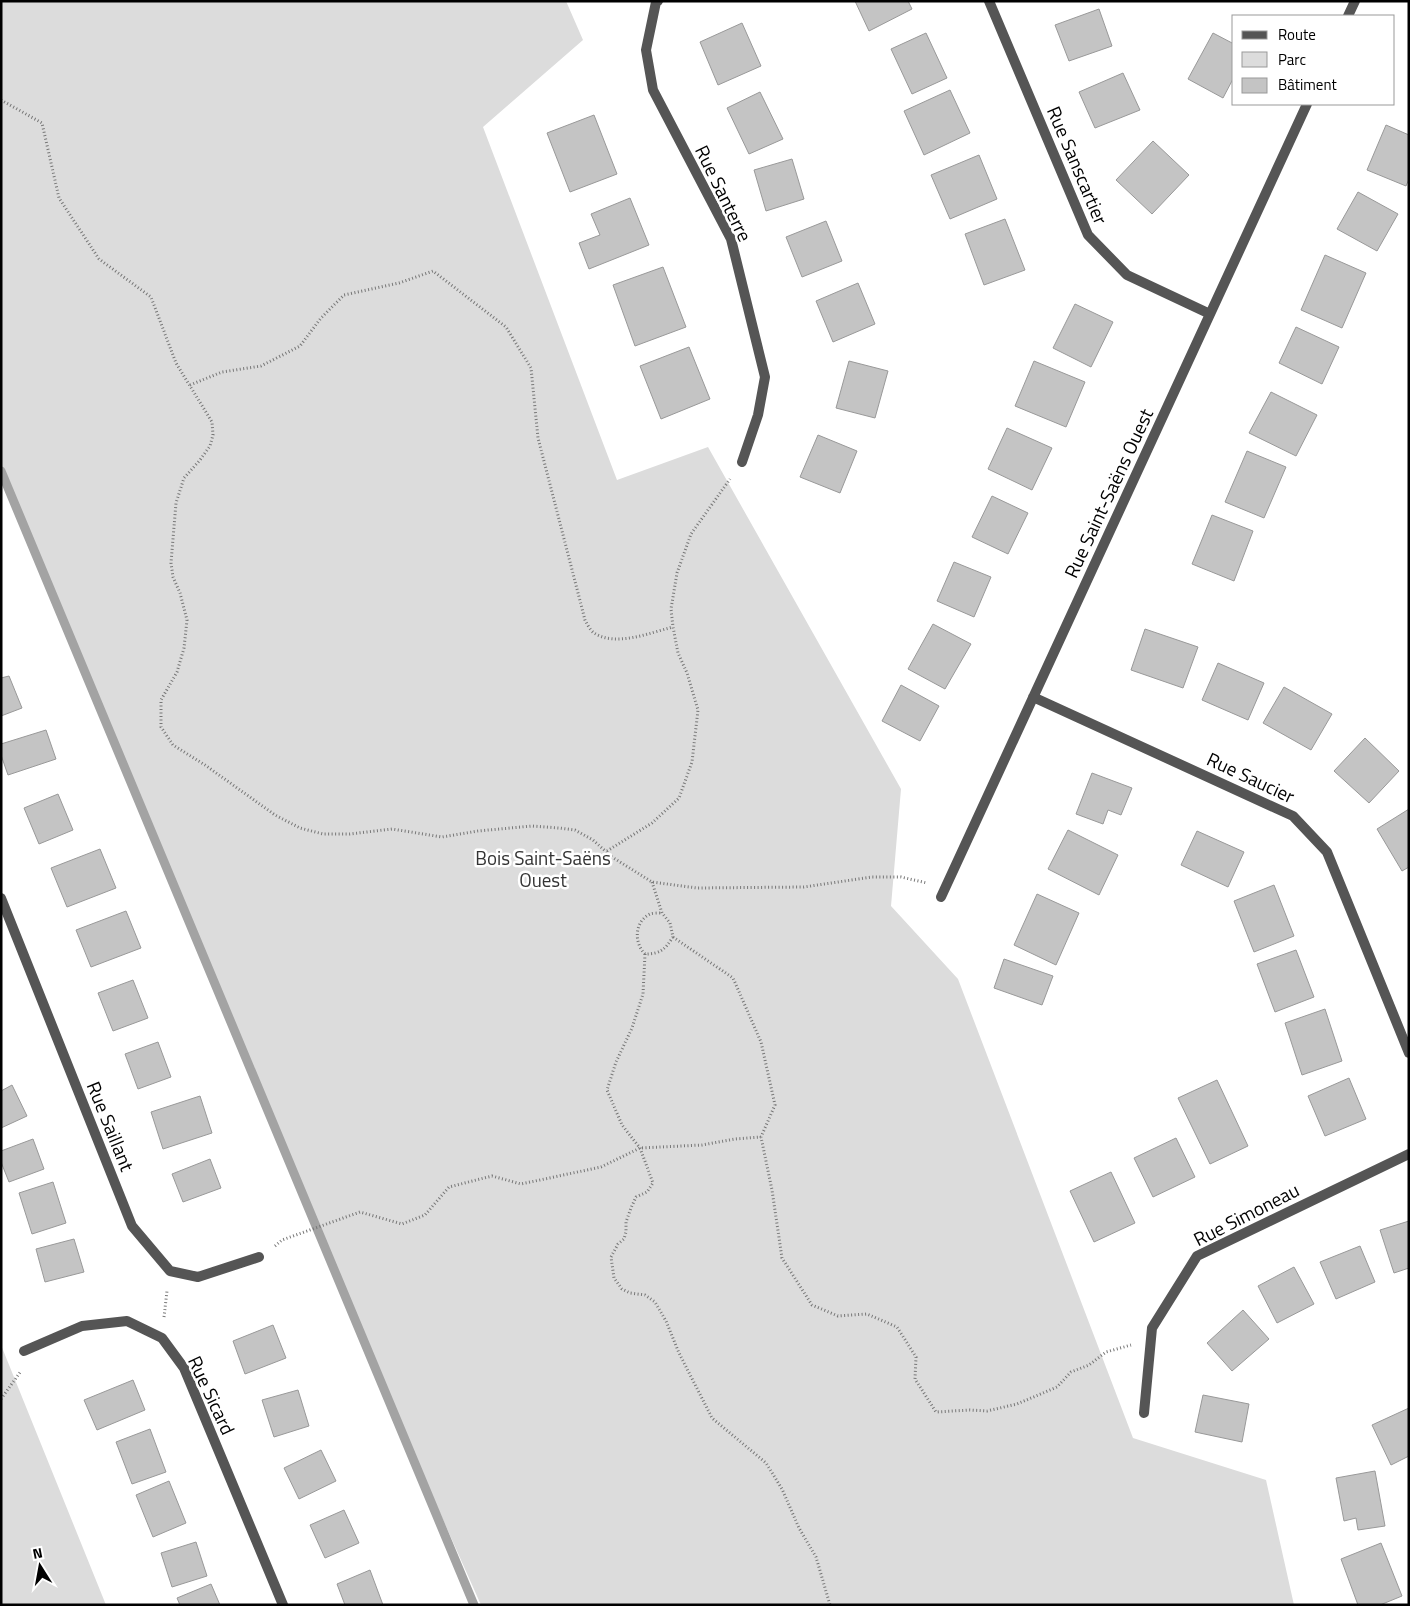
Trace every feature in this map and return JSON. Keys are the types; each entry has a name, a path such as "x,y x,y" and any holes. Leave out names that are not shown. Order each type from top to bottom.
{"street":[{"name":"Rue Santerre","path":"658,1 656,2 646,50 653,90 731,239 765,377 758,415 742,462"},
{"name":"Rue Sanscartier","path":"989,1 1088,235 1127,275 1210,314"},
{"path":"1348,15 1354,1"},
{"name":"Rue Saint-Saëns Ouest","path":"943,893 1307,105"},
{"name":"Rue Saucier","path":"1033,697 1293,816 1327,852 1409,1052"},
{"name":"Rue Saillant","path":"1,898 132,1226 170,1271"},
{"name":"Rue Simoneau","path":"1144,1413 1152,1328 1197,1256 1409,1154"},
{"path":"170,1271 198,1277 259,1257"},
{"name":"Rue Sicard","path":"24,1351 82,1326 127,1320 162,1338 184,1368 283,1605"}],"path":[{"path":"1,100 42,123 59,198 99,259 152,297 176,364 212,422 213,435 210,446 184,478 176,503 171,563 173,578 180,593 187,620 184,648 177,672 161,700 161,727 173,745 206,765 275,815 300,828 323,834 350,834 392,829 442,836 532,826 575,830 594,840 612,857 652,882 697,888 804,887 872,877 901,876 919,880 943,893"},
{"path":"190,385 222,372 261,366 300,346 321,318 344,295 366,289 399,284 433,271 506,327 531,368 538,438 584,620 593,632 607,638 628,638 673,627"},
{"path":"607,851 652,823 679,798 692,762 698,710 687,673 678,653 673,627 671,609 676,573 691,534 742,462"},
{"path":"652,882 662,913 670,923 673,937 733,978 761,1042 775,1105 761,1137 772,1190 782,1258 812,1305 838,1316 867,1314 897,1326 916,1357 915,1379 936,1412 987,1411 1017,1404 1057,1387 1071,1372 1089,1365 1106,1352 1125,1346 1151,1342"},
{"path":"662,913 650,914 640,923 637,938 640,949 645,954 655,954 666,947 673,937"},
{"path":"645,954 643,994 632,1028 616,1062 607,1090 622,1125 640,1148 653,1183 647,1192 636,1197 626,1222 624,1239 618,1244 611,1256 614,1278 622,1288 630,1293 645,1295 655,1302 712,1418 766,1463 782,1489 816,1557 830,1605"},
{"path":"259,1257 282,1240 360,1212 402,1224 425,1215 449,1187 492,1176 521,1184 601,1168 640,1148 702,1145 735,1139 761,1137"},
{"path":"162,1338 170,1271"},
{"path":"1,1399 24,1368 24,1351"}],"green space":[{"name":"Bois Saint-Saëns Ouest","path":"1,1 566,1 583,40 483,127 617,480 708,447 901,789 891,906 958,979 1133,1438 1266,1480 1294,1605 481,1605 328,1261 1,471"},
{"path":"1,1345 106,1605 1,1605"}],"building":[{"path":"855,1 908,1 912,9 869,31"},
{"path":"1099,9 1112,46 1069,61 1055,25"},
{"path":"742,23 761,66 718,85 700,42"},
{"path":"926,33 947,78 912,94 891,49"},
{"path":"1213,33 1232,43 1232,81 1223,98 1188,79"},
{"path":"1123,73 1140,110 1095,128 1079,92"},
{"path":"950,90 970,133 924,155 904,111"},
{"path":"760,92 783,139 749,154 727,108"},
{"path":"594,115 617,174 570,192 547,133"},
{"path":"1386,125 1409,135 1409,179 1406,186 1367,170"},
{"path":"1153,141 1189,175 1152,214 1116,180"},
{"path":"979,155 997,199 950,219 931,175"},
{"path":"792,159 804,199 766,211 754,170"},
{"path":"1358,192 1398,214 1377,251 1337,229"},
{"path":"630,198 649,245 589,269 579,243 600,235 591,214"},
{"path":"1005,219 1025,270 984,285 965,234"},
{"path":"826,221 842,261 802,277 786,237"},
{"path":"1325,255 1366,273 1342,328 1301,310"},
{"path":"663,267 686,327 635,346 613,285"},
{"path":"858,283 875,324 833,342 816,301"},
{"path":"1075,304 1113,322 1091,367 1053,348"},
{"path":"1296,327 1339,347 1322,384 1279,363"},
{"path":"689,347 710,399 661,419 640,366"},
{"path":"849,361 888,371 875,418 836,408"},
{"path":"1034,361 1085,382 1066,427 1015,406"},
{"path":"1271,392 1317,415 1296,456 1249,433"},
{"path":"1007,428 1052,448 1032,490 988,469"},
{"path":"818,435 857,451 840,493 800,477"},
{"path":"1247,451 1286,467 1264,518 1225,502"},
{"path":"992,496 1028,513 1008,554 972,537"},
{"path":"1212,515 1253,531 1234,581 1192,564"},
{"path":"954,562 991,577 974,617 937,601"},
{"path":"933,624 971,644 945,689 908,669"},
{"path":"1145,629 1198,647 1183,688 1131,670"},
{"path":"1218,663 1264,683 1248,720 1202,700"},
{"path":"9,676 22,708 1,716 1,678"},
{"path":"901,685 939,706 920,741 882,721"},
{"path":"1284,687 1332,714 1311,750 1263,723"},
{"path":"46,730 56,759 8,775 1,755 1,744"},
{"path":"1365,738 1399,771 1369,803 1334,771"},
{"path":"1092,773 1132,788 1121,815 1108,810 1103,824 1076,814"},
{"path":"58,794 73,830 39,844 24,808"},
{"path":"1409,809 1409,867 1402,871 1377,829"},
{"path":"1068,830 1118,855 1099,895 1048,869"},
{"path":"1197,831 1244,852 1228,887 1181,865"},
{"path":"100,849 116,888 67,907 51,868"},
{"path":"1274,885 1294,936 1254,952 1234,901"},
{"path":"1037,894 1079,913 1056,965 1014,945"},
{"path":"126,911 141,948 91,967 76,930"},
{"path":"1296,950 1314,997 1275,1012 1257,964"},
{"path":"1004,959 1053,976 1042,1005 994,988"},
{"path":"133,980 148,1018 113,1031 98,993"},
{"path":"1325,1009 1342,1061 1302,1075 1285,1023"},
{"path":"158,1042 171,1077 138,1089 125,1054"},
{"path":"1349,1078 1366,1119 1325,1136 1308,1096"},
{"path":"1217,1080 1248,1146 1210,1164 1178,1098"},
{"path":"12,1085 27,1116 1,1128 1,1091"},
{"path":"200,1096 212,1133 163,1149 151,1112"},
{"path":"1176,1138 1195,1177 1153,1197 1134,1158"},
{"path":"33,1139 44,1169 9,1182 1,1162 1,1151"},
{"path":"210,1159 221,1188 183,1202 172,1174"},
{"path":"1111,1172 1135,1223 1094,1242 1070,1191"},
{"path":"53,1182 66,1223 32,1234 19,1193"},
{"path":"1409,1221 1409,1268 1394,1273 1380,1230"},
{"path":"74,1239 84,1272 45,1282 36,1249"},
{"path":"1360,1246 1375,1282 1336,1299 1320,1262"},
{"path":"1294,1267 1314,1304 1277,1323 1258,1286"},
{"path":"1243,1310 1269,1339 1232,1371 1207,1343"},
{"path":"273,1325 286,1358 245,1374 233,1341"},
{"path":"133,1380 145,1410 97,1430 84,1400"},
{"path":"298,1390 309,1426 274,1437 262,1400"},
{"path":"1203,1395 1249,1404 1242,1442 1195,1432"},
{"path":"1409,1408 1409,1456 1391,1465 1372,1425"},
{"path":"150,1429 166,1472 132,1484 116,1442"},
{"path":"321,1450 336,1481 299,1499 284,1468"},
{"path":"1375,1471 1385,1526 1358,1530 1356,1518 1344,1521 1336,1478"},
{"path":"169,1481 186,1523 153,1537 136,1495"},
{"path":"344,1510 359,1543 325,1558 310,1525"},
{"path":"196,1542 207,1576 172,1587 161,1553"},
{"path":"1381,1543 1402,1596 1380,1605 1358,1605 1341,1559"},
{"path":"370,1570 383,1605 345,1605 337,1584"},
{"path":"211,1584 220,1605 180,1605 177,1598"}],"waterway":[{"path":"1,471 474,1605"}]}
